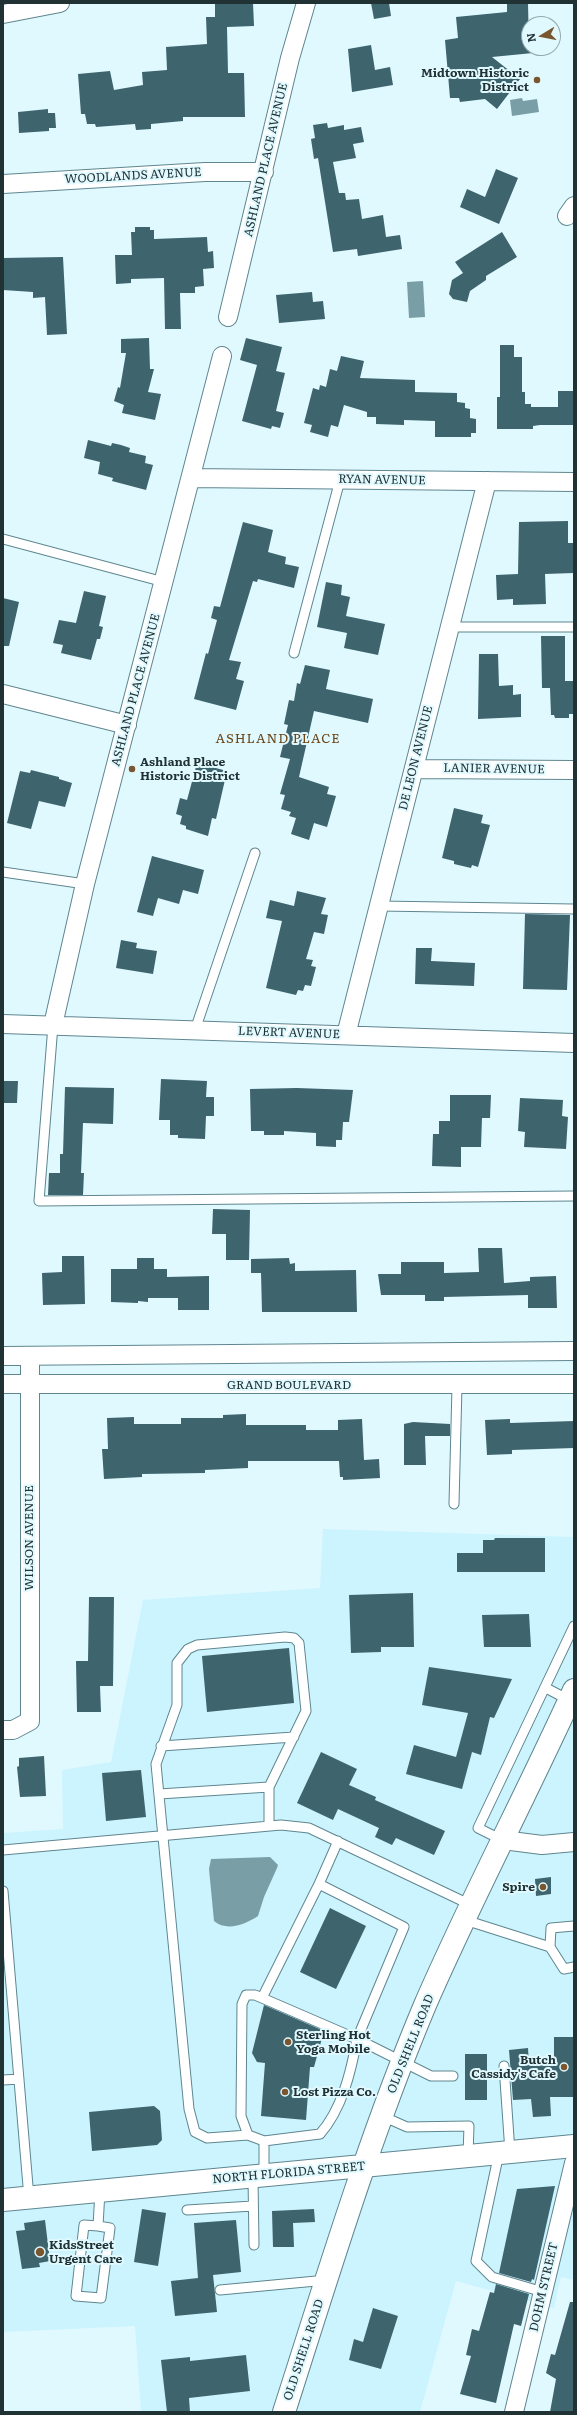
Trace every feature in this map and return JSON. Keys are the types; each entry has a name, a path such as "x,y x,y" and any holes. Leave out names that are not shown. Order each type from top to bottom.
{"street":[{"path":"3,14 60,3"},
{"name":"ASHLAND PLACE AVENUE","path":"228,317 264,172 290,58 306,3"},
{"name":"WOODLANDS AVENUE","path":"3,184 205,172 264,172"},
{"name":"ASHLAND PLACE AVENUE","path":"53,1025 85,884 222,356"},
{"name":"RYAN AVENUE","path":"190,478 574,482"},
{"name":"DE LEON AVENUE","path":"346,1035 487,481"},
{"path":"3,694 127,725"},
{"name":"LANIER AVENUE","path":"414,769 574,770"},
{"name":"LEVERT AVENUE","path":"3,1024 574,1043"},
{"path":"3,1356 574,1351"},
{"name":"WILSON AVENUE","path":"3,1730 13,1730 30,1720 30,1356"},
{"name":"GRAND BOULEVARD","path":"3,1384 456,1386 574,1384"},
{"name":"OLD SHELL ROAD","path":"284,2412 363,2166 426,2004 572,1695"},
{"path":"504,1840 542,1845 574,1842"},
{"name":"NORTH FLORIDA STREET","path":"3,2200 574,2146"},
{"name":"DOHM STREET","path":"514,2412 574,2162"}],"lane":[{"path":"294,653 340,480"},
{"path":"3,539 164,582"},
{"path":"450,627 574,628"},
{"path":"195,1030 255,853"},
{"path":"3,872 85,884"},
{"path":"378,906 574,909"},
{"path":"53,1025 39,1201 574,1196"},
{"path":"454,1504 456,1386"},
{"path":"504,1840 478,1828 546,1688 574,1626"},
{"path":"269,1826 269,1787 306,1711 300,1644 294,1638 285,1637 197,1645 188,1650 177,1663 177,1705 161,1746 156,1764 189,2110 195,2132 207,2138 248,2135 264,2141 320,2134 330,2123 352,2069 356,2039 404,1927 319,1884"},
{"path":"546,1688 572,1695"},
{"path":"161,1746 294,1737"},
{"path":"159,1794 269,1787"},
{"path":"3,1850 269,1826 309,1828 338,1841 469,1913 550,1948 564,1968 574,1967"},
{"path":"262,1998 319,1884 338,1841"},
{"path":"3,1891 29,2198"},
{"path":"550,1948 551,1928 574,1926"},
{"path":"248,2135 241,2116 242,2004 246,1995 255,1995 356,2039 431,2076 453,2076"},
{"path":"504,2066 505,2153 476,2262 492,2277 543,2292"},
{"path":"3,2080 19,2079"},
{"path":"382,2116 407,2127 469,2126 468,2156"},
{"path":"254,2245 253,2206 264,2141"},
{"path":"98,2226 100,2191"},
{"path":"187,2210 253,2206"},
{"path":"84,2225 98,2226 110,2228 101,2298 76,2296 84,2225"},
{"path":"220,2290 327,2280"}],"shaded area":[{"path":"522,98 523,101 537,99 539,112 512,116 510,100"},
{"path":"423,281 425,317 409,318 407,282"},
{"path":"323,1529 574,1537 574,2280 561,2277 554,2308 456,2281 420,2412 141,2412 135,2326 3,2332 3,1833 63,1829 62,1770 111,1762 143,1600 320,1588"},
{"path":"270,1857 278,1865 264,1897 258,1916 248,1922 236,1926 225,1926 214,1921 209,1869 211,1859"}],"building":[{"path":"215,3 253,3 254,26 227,27 228,73 244,73 245,117 183,117 183,121 151,124 151,129 136,130 135,124 96,127 95,124 87,124 85,114 81,114 78,74 110,71 114,90 143,85 142,72 167,70 166,47 207,44 206,17 215,17"},
{"path":"371,3 389,3 391,16 374,19"},
{"path":"507,3 528,3 528,16 521,16 521,54 492,57 520,79 497,109 485,99 460,102 459,98 450,98 445,40 458,38 456,17 507,12"},
{"path":"371,45 375,70 390,67 393,85 352,92 348,49"},
{"path":"48,109 48,113 55,113 56,128 49,128 49,131 19,133 18,112"},
{"path":"327,123 328,128 344,125 344,130 361,127 364,142 353,144 356,158 333,162 339,193 345,193 346,200 359,199 362,219 383,215 386,237 400,235 402,249 358,256 357,249 333,252 318,158 314,159 311,139 315,138 313,125"},
{"path":"496,169 518,178 499,224 460,207 467,189 485,197"},
{"path":"135,227 150,227 150,230 154,230 154,239 207,237 208,252 213,251 214,268 203,269 204,286 195,287 195,293 180,293 181,329 165,329 164,278 131,279 131,283 116,284 115,255 132,255 131,232 135,232"},
{"path":"502,232 517,257 486,276 486,280 470,291 467,302 453,299 449,294 452,280 463,273 455,262"},
{"path":"63,257 67,334 47,335 45,297 33,298 33,292 3,290 3,258"},
{"path":"312,292 313,302 323,301 325,319 279,323 276,295"},
{"path":"149,338 150,369 154,369 148,392 161,394 155,420 122,413 124,405 114,401 118,387 120,388 126,353 121,353 121,339"},
{"path":"246,338 282,347 276,371 285,373 276,411 284,413 280,428 272,426 271,429 242,421 257,365 240,360"},
{"path":"500,345 514,345 514,357 522,357 522,392 525,392 525,404 531,404 531,407 558,407 558,391 574,391 574,425 540,425 533,426 533,429 497,429 497,397 500,397"},
{"path":"341,356 364,361 360,378 415,380 415,392 457,393 457,402 465,403 465,408 470,409 470,418 476,419 476,433 471,433 471,437 435,437 435,421 404,420 404,425 376,424 376,417 367,417 367,412 344,405 338,427 331,425 328,437 310,432 312,425 304,423 313,388 319,390 320,385 326,387 330,369 337,371"},
{"path":"88,440 111,446 112,443 121,445 130,448 129,452 146,456 145,463 153,465 146,490 112,481 113,478 98,474 100,462 84,458"},
{"path":"568,521 568,543 574,543 574,573 545,574 546,604 513,605 513,599 497,600 496,575 518,574 519,522"},
{"path":"243,522 273,530 268,552 286,557 285,564 299,567 294,588 258,579 257,582 253,581 229,660 241,662 236,679 244,681 236,710 194,699 206,653 208,654 217,620 211,618 214,606 220,607"},
{"path":"326,582 342,585 341,595 350,597 346,616 385,624 378,655 344,648 347,633 317,627"},
{"path":"84,591 106,596 99,626 103,627 100,639 97,639 91,660 61,653 63,645 53,643 59,620 76,623"},
{"path":"3,598 19,602 9,646 3,646"},
{"path":"541,636 565,636 565,681 574,681 574,714 569,714 569,718 555,718 554,715 551,715 550,688 542,688"},
{"path":"479,654 498,654 499,686 513,685 513,695 521,694 521,717 478,719"},
{"path":"305,665 330,670 326,689 373,699 368,723 314,711 299,777 329,787 327,794 336,796 327,827 314,823 309,840 291,834 296,818 289,816 291,812 281,809 285,795 280,794 290,759 280,757 288,725 284,724 289,700 294,701 297,683 300,684"},
{"path":"197,763 227,771 216,819 212,818 208,836 186,829 186,826 180,824 182,816 176,814 180,798 187,800"},
{"path":"31,770 59,777 59,779 72,783 65,807 39,801 31,829 7,823 20,771 30,773"},
{"path":"454,808 483,815 481,823 490,825 478,867 472,865 471,868 454,864 454,861 442,858"},
{"path":"152,856 204,870 198,894 183,890 179,904 158,898 153,916 137,912"},
{"path":"297,891 326,898 321,914 328,915 324,934 314,932 306,959 313,960 311,966 316,967 311,986 305,985 303,991 298,990 296,995 266,988 282,921 266,918 270,900 294,906"},
{"path":"525,914 570,915 567,990 523,989"},
{"path":"121,940 137,943 136,948 157,951 153,974 116,968"},
{"path":"416,948 432,948 431,961 475,963 474,986 415,984"},
{"path":"161,1079 207,1081 206,1097 214,1097 214,1116 206,1116 205,1139 178,1138 178,1135 170,1135 170,1120 159,1120"},
{"path":"3,1081 18,1081 17,1103 3,1103"},
{"path":"65,1087 114,1088 113,1124 83,1123 81,1173 84,1173 83,1195 48,1195 49,1173 60,1173 60,1154 63,1154"},
{"path":"297,1088 353,1090 349,1122 343,1122 342,1140 336,1140 336,1147 316,1146 316,1133 284,1131 284,1135 264,1135 264,1131 251,1131 250,1089"},
{"path":"450,1095 491,1095 490,1118 482,1118 481,1147 461,1147 461,1167 432,1166 433,1134 439,1134 439,1121 450,1121"},
{"path":"520,1098 563,1100 562,1116 568,1117 566,1149 524,1147 525,1132 518,1131"},
{"path":"213,1209 250,1210 249,1260 226,1260 226,1234 212,1234"},
{"path":"478,1248 502,1248 504,1283 530,1281 530,1277 556,1276 557,1308 528,1308 528,1295 444,1297 444,1301 425,1301 425,1295 381,1295 378,1274 401,1274 401,1262 444,1262 444,1273 479,1272"},
{"path":"62,1256 84,1256 85,1304 43,1305 42,1273 62,1272"},
{"path":"137,1258 154,1258 154,1269 167,1269 167,1277 209,1276 209,1310 178,1310 178,1298 148,1298 148,1302 138,1301 138,1303 111,1302 111,1269 137,1269"},
{"path":"289,1258 290,1264 295,1263 295,1271 356,1270 357,1312 262,1312 261,1273 251,1273 251,1259"},
{"path":"246,1414 246,1425 306,1425 306,1430 338,1430 338,1420 362,1419 364,1460 379,1459 380,1478 343,1480 343,1477 340,1477 339,1461 248,1461 248,1468 205,1470 205,1473 142,1474 142,1477 104,1479 102,1449 108,1449 107,1418 134,1417 134,1424 181,1424 181,1418 223,1418 223,1415"},
{"path":"510,1419 510,1423 574,1421 574,1448 512,1450 512,1454 487,1455 485,1420"},
{"path":"413,1422 450,1424 450,1436 425,1436 426,1465 404,1465 404,1424"},
{"path":"495,1538 545,1538 545,1572 457,1572 457,1553 483,1553 483,1540 494,1540"},
{"path":"413,1593 414,1647 381,1647 381,1652 351,1653 349,1595"},
{"path":"89,1597 114,1597 113,1686 100,1686 101,1712 77,1712 76,1661 88,1661"},
{"path":"529,1614 531,1647 484,1647 482,1615"},
{"path":"289,1648 294,1703 207,1712 202,1656"},
{"path":"429,1667 512,1679 494,1718 490,1717 481,1755 472,1752 462,1789 406,1774 414,1745 456,1757 468,1713 422,1705"},
{"path":"321,1752 357,1769 349,1785 376,1797 375,1800 445,1831 434,1855 396,1838 392,1845 375,1837 379,1828 338,1809 333,1820 297,1803"},
{"path":"44,1756 46,1796 20,1797 17,1767 19,1766 19,1758"},
{"path":"141,1770 146,1817 106,1821 102,1773"},
{"name":"Spire","path":"551,1877 551,1894 536,1896 535,1879"},
{"path":"330,1908 366,1926 336,1989 300,1972"},
{"path":"264,2005 324,2031 314,2067 310,2067 306,2120 261,2116 265,2063 257,2062 252,2053"},
{"path":"554,2037 574,2037 574,2097 550,2097 551,2116 533,2117 531,2099 513,2100 509,2050 528,2048 529,2065 554,2063"},
{"path":"465,2054 487,2054 487,2100 465,2100"},
{"path":"154,2106 160,2111 162,2140 157,2145 92,2151 89,2112"},
{"path":"555,2186 534,2280 532,2279 531,2282 499,2273 517,2189"},
{"path":"142,2209 166,2213 158,2266 134,2262"},
{"path":"314,2209 315,2222 293,2223 294,2247 273,2247 272,2211"},
{"path":"45,2220 50,2261 39,2263 40,2267 22,2269 16,2231 25,2230 24,2223"},
{"path":"236,2220 241,2272 213,2275 217,2312 175,2316 171,2281 198,2278 194,2223"},
{"path":"496,2284 529,2294 521,2326 514,2324 496,2403 460,2394 471,2356 466,2355 472,2329 479,2331 490,2292 494,2293"},
{"path":"570,2302 574,2302 574,2412 550,2412 556,2379 546,2373 551,2354 555,2355"},
{"path":"373,2308 398,2316 381,2369 349,2360 354,2339 363,2342"},
{"path":"246,2355 250,2391 189,2398 190,2412 167,2412 161,2360 190,2357 190,2361"}],"place":[{"name":"Midtown Historic District","path":"537,80"},
{"name":"Ashland Place Historic District","path":"132,769"},
{"name":"Spire","path":"543,1887"},
{"name":"Sterling Hot Yoga Mobile","path":"288,2042"},
{"name":"Butch Cassidy's Cafe","path":"564,2067"},
{"name":"Lost Pizza Co.","path":"285,2092"},
{"name":"KidsStreet Urgent Care","path":"40,2252"}],"district":[{"name":"ASHLAND PLACE","path":"278,739"}]}
